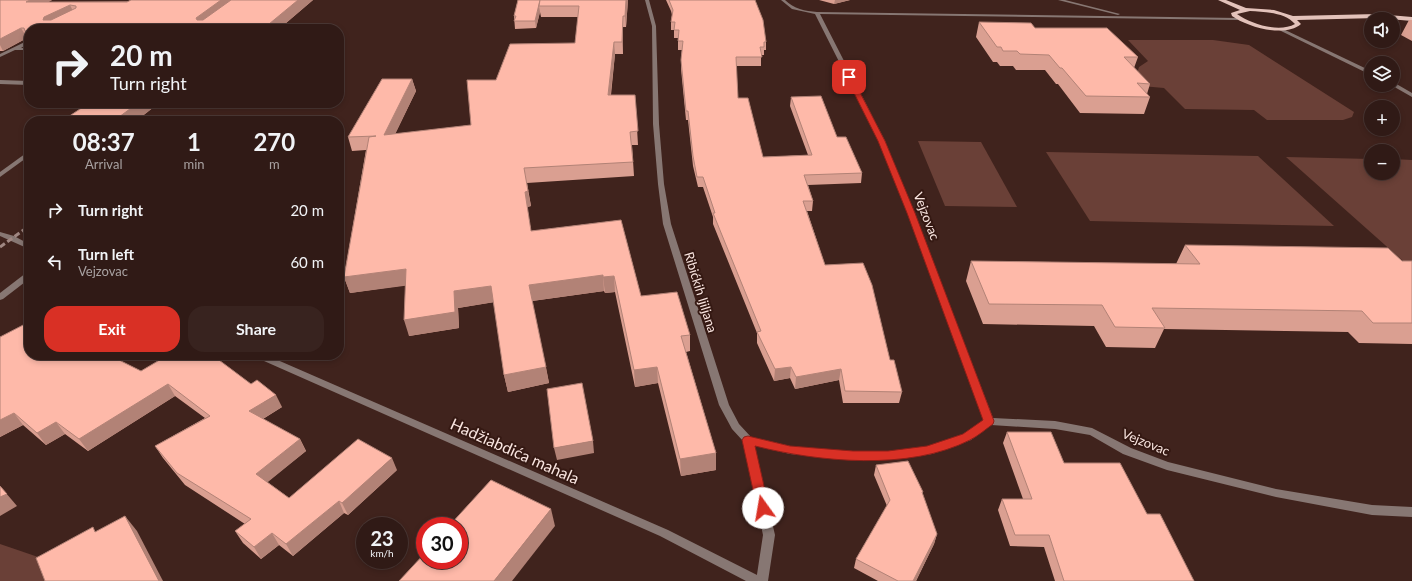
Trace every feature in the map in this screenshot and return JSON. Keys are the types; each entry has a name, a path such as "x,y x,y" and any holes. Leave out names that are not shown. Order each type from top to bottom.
{"main road":[{"path":"1221,0 1245,10 1274,12 1292,18 1377,16 1412,19"},
{"path":"1245,10 1234,13 1234,15 1237,18 1256,26 1281,28 1296,26 1298,24 1292,18"}],"street":[{"name":"Ribićkih ljiljana","path":"647,0 654,26 656,124 661,184 667,224 724,405 735,426 748,440 769,535 762,581"},
{"path":"783,0 790,7 797,10 817,13 1132,18 1237,18"},
{"path":"1060,0 1132,18"},
{"name":"Vejzovac","path":"817,13 882,141 911,213 989,421 1055,425 1092,432 1127,451 1167,466 1276,493 1372,510 1412,512"},
{"path":"1281,28 1364,70"},
{"path":"0,56 24,44"},
{"path":"14,49 24,49"},
{"path":"0,82 24,83"},
{"path":"1400,88 1412,95"},
{"path":"0,175 24,157"},
{"path":"0,234 24,244"},
{"path":"0,297 24,279"},
{"name":"Hadžiabdića mahala","path":"269,360 664,532 757,581"},
{"path":"748,440 790,450 853,456 888,456 928,451 967,437 989,421"}],"shaded area":[{"path":"1128,40 1213,40 1249,45 1354,112 1352,117 1343,120 1267,120 1254,110 1185,109 1164,88 1130,85 1136,77 1139,67 1148,61"},
{"path":"918,141 981,142 1017,207 945,206"},
{"path":"1046,152 1258,156 1334,226 1090,221"},
{"path":"1286,157 1364,159 1364,180 1400,180 1400,159 1412,160 1412,269"},
{"path":"0,544 44,559 53,581 0,581"}],"building":[{"path":"0,0 30,0 26,2 127,2 131,0 221,0 196,18 197,20 203,20 231,0 298,0 269,24 24,24 24,28 21,28 0,39","holes":["70,5 76,6 76,8 51,20 43,20 44,17"]},
{"path":"518,0 540,0 535,21 514,21"},
{"path":"540,0 626,0 625,16 623,16 622,42 614,42 608,95 635,95 638,131 630,132 633,162 524,168 528,191 525,192 531,231 621,220 641,296 677,292 690,335 681,336 716,453 680,459 657,367 634,370 614,276 603,277 603,275 529,285 546,367 504,375 491,286 454,291 455,312 404,320 406,269 344,277 369,137 376,136 348,137 382,79 412,79 384,135 471,125 467,80 496,80 510,44 575,43 579,6 539,6"},
{"path":"669,0 755,0 763,20 766,42 764,42 764,47 760,47 762,57 736,57 738,98 748,98 763,157 812,155 791,97 821,96 837,137 846,137 862,173 804,175 813,201 803,201 825,265 863,263 872,285 890,360 894,360 902,392 845,391 841,369 796,377 791,367 775,369 757,332 761,331 713,213 715,213 703,177 697,177 688,111 686,111 681,60 683,41 678,41 679,30 674,30 675,22 671,22 673,10"},
{"path":"979,22 1031,23 1035,28 1107,28 1138,57 1124,57 1150,84 1137,83 1150,97 1086,96 1049,55 1020,54 1017,51 1003,51 1001,47 997,47"},
{"path":"82,108 131,108 120,116 70,116"},
{"path":"1185,245 1388,248 1402,261 1412,261 1412,323 1373,323 1362,311 1152,308 1165,328 1115,327 1102,305 989,304 971,261 1200,264"},
{"path":"24,325 24,360 119,360 141,371 160,360 219,360 251,384 257,380 276,395 249,411 300,439 256,474 289,498 358,439 392,458 342,503 339,501 286,544 272,533 254,547 235,531 251,519 177,473 155,446 210,416 168,384 79,439 56,422 37,433 14,413 0,420 0,337"},
{"path":"582,383 593,441 554,448 547,389"},
{"path":"1007,432 1051,432 1064,463 1120,463 1147,514 1160,514 1194,581 1064,581 1049,535 1015,535 1002,499 1032,499"},
{"path":"908,461 923,492 937,534 913,581 898,581 856,559 890,500 876,465"},
{"path":"491,480 551,509 494,581 399,581 416,563 416,569 468,569 468,517 457,517"},
{"path":"0,486 7,494 0,497"},
{"path":"125,516 159,581 45,581 36,558 93,527 95,532"}],"railway":[{"path":"0,247 24,230"}],"route":[{"path":"763,508 748,440 790,450 853,456 888,456 928,451 967,437 989,421 929,259 882,141 849,77"}]}
